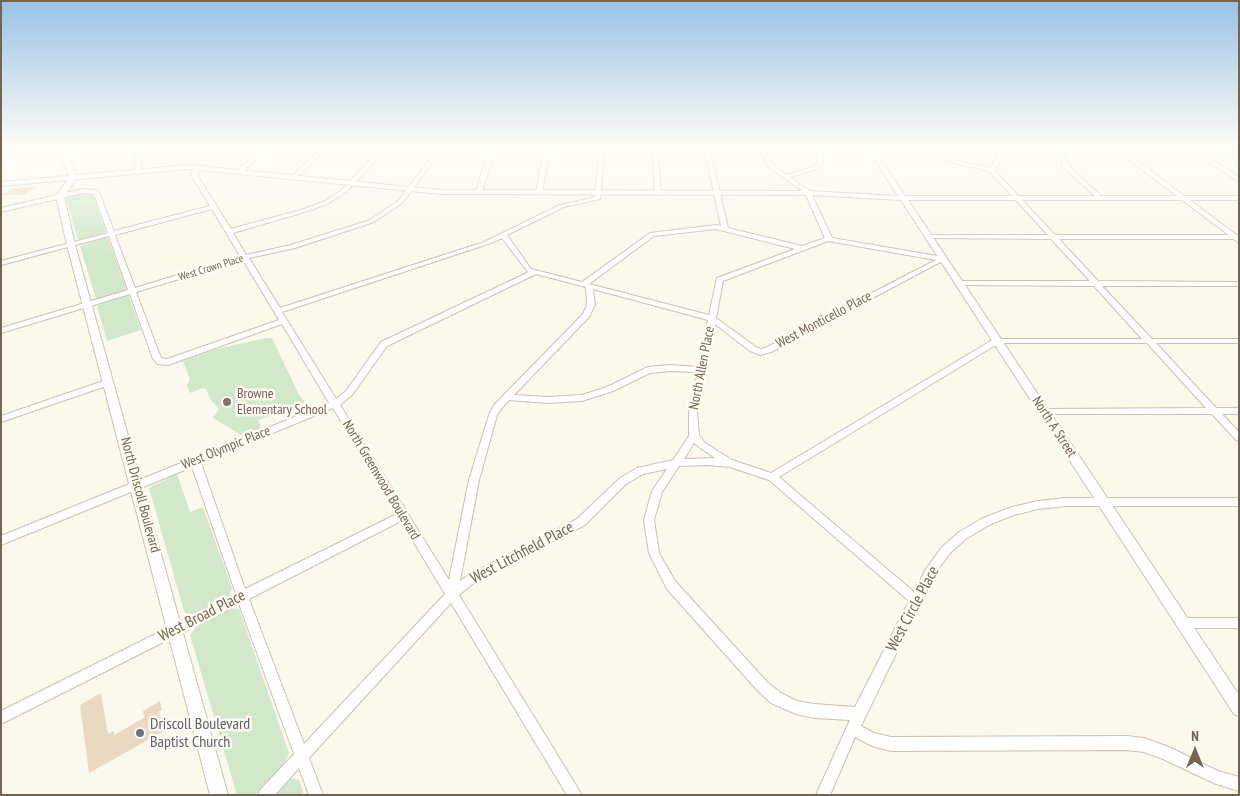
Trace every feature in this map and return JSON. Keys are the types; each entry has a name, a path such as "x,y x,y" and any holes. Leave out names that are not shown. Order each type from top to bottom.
{"main road":[{"path":"60,196 69,183"},
{"path":"1163,183 1237,239"},
{"name":"North Driscoll Boulevard","path":"60,196 71,244 219,795"}],"street":[{"name":"North Greenwood Boulevard","path":"199,183 575,795"},
{"path":"230,232 317,207 337,196 351,183"},
{"path":"352,183 410,189 479,192 809,193 903,198 1239,198"},
{"name":"West Crown Place","path":"1,331 245,257 293,247 372,221 393,209 414,183"},
{"path":"479,192 482,183"},
{"path":"539,192 541,183"},
{"path":"278,311 486,243 562,206 596,199 600,183"},
{"path":"657,183 658,193"},
{"path":"714,183 725,229"},
{"path":"795,183 809,193 828,239 943,259"},
{"name":"North A Street","path":"893,183 1239,708"},
{"path":"1003,183 1239,438"},
{"path":"1084,183 1100,198"},
{"path":"1,210 87,190 96,192 157,359 161,362 168,362 284,321"},
{"path":"1,263 214,207"},
{"path":"452,594 474,480 493,415 507,397 586,315 591,305 587,285 651,235 714,227 800,248"},
{"path":"504,235 527,269 535,272"},
{"path":"929,237 1237,239"},
{"name":"North Allen Place","path":"694,436 693,412 720,280 800,248 828,239"},
{"name":"West Monticello Place","path":"535,272 711,318 753,349 764,351 943,259"},
{"name":"West Olympic Place","path":"1,541 335,404 349,393 384,344 535,272"},
{"path":"959,283 1239,284"},
{"path":"916,600 772,477 998,341 1239,341"},
{"path":"507,397 548,400 582,398 610,389 648,370 670,368 702,370"},
{"path":"1,419 109,382"},
{"path":"1044,412 1239,411"},
{"path":"694,436 657,491 649,520 654,553 671,585 763,687 776,698 796,707 814,711 859,714"},
{"name":"West Litchfield Place","path":"694,436 713,454 730,463 772,477"},
{"path":"195,461 242,596 316,795"},
{"name":"West Litchfield Place","path":"265,795 452,594 470,580 581,522 623,481 640,472 676,463 730,463"},
{"name":"West Circle Place","path":"823,795 859,714 930,572 946,550 963,535 987,521 1012,511 1038,505 1103,501 1239,502"},
{"name":"West Broad Place","path":"1,718 402,516"},
{"path":"1183,623 1239,623"},
{"path":"853,729 872,739 891,744 1136,744 1166,753 1216,777 1239,784"}],"green space":[{"path":"82,193 92,193 106,232 81,240 78,239 66,199"},
{"path":"108,238 126,288 123,292 96,299 80,246"},
{"path":"122,296 129,296 141,330 107,341 97,306"},
{"path":"272,338 299,395 305,402 297,408 258,420 261,428 243,436 213,418 219,409 210,399 206,389 203,388 190,393 187,385 190,379 183,361 217,349"},
{"path":"177,474 190,512 203,507 232,588 229,596 224,600 191,615 187,615 184,611 149,488"},
{"path":"229,608 239,609 289,753 283,765 255,795 237,795 190,635 197,626"},
{"path":"292,778 299,780 304,795 275,795"}],"building":[{"path":"37,186 24,195 2,195 11,189"},
{"name":"Driscoll Boulevard Baptist Church","path":"101,693 108,734 114,731 114,735 144,718 143,711 160,701 162,710 159,711 164,731 89,773 80,705"}],"place":[{"name":"Browne Elementary School","path":"227,402"},
{"name":"Driscoll Boulevard Baptist Church","path":"140,733"}]}
